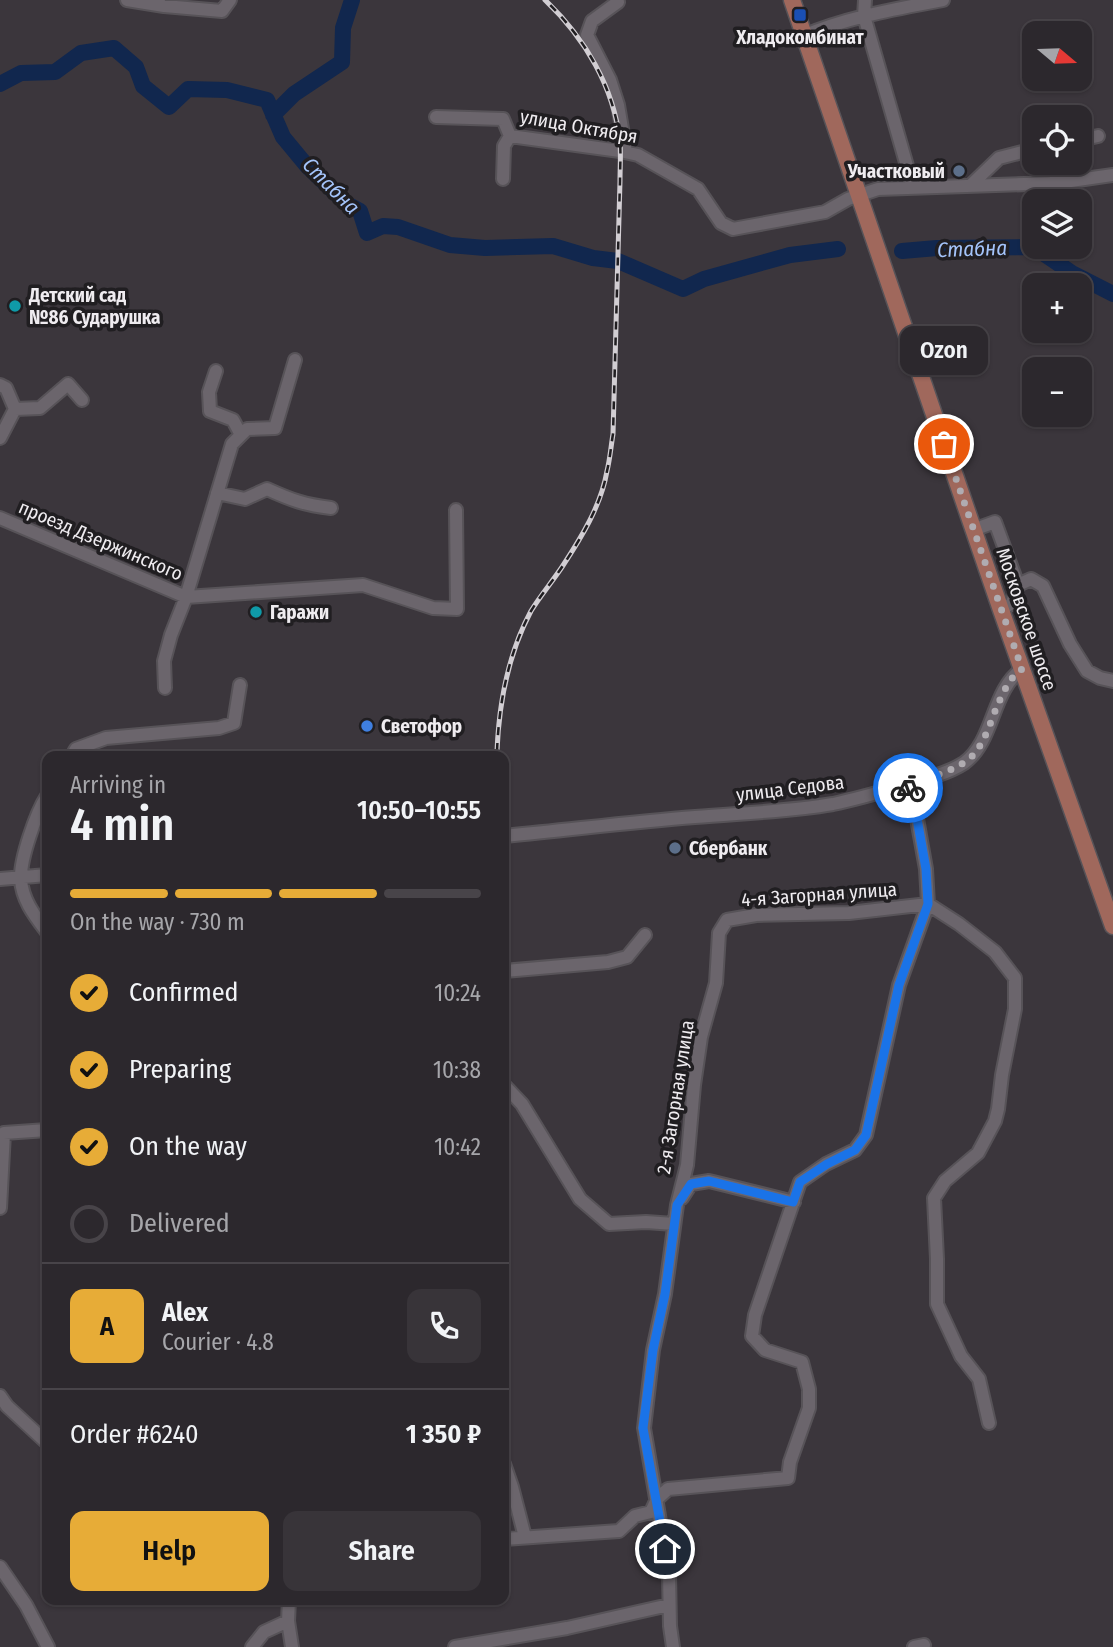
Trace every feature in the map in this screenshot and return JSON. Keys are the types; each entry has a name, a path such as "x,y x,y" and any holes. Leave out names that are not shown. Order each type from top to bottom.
{"main road":[{"path":"792,0 861,201"},
{"name":"Московское шоссе","path":"861,201 973,530 1113,926"}],"street":[{"path":"127,0 222,11 230,0"},
{"path":"865,0 864,16 913,187"},
{"path":"803,36 864,16 943,0"},
{"path":"618,2 592,21 587,35 610,80 618,105 626,152"},
{"name":"улица Октября","path":"436,117 503,119 510,136 638,155 698,189 721,223 733,229 825,212 861,201"},
{"path":"503,179 504,146 510,136"},
{"path":"1092,137 1098,136"},
{"path":"971,185 999,158 1022,152"},
{"path":"1055,175 1057,183"},
{"path":"861,201 878,188 1057,183 1113,175"},
{"path":"165,688 164,662 171,635 186,597 232,444 247,429 275,428 295,359"},
{"path":"216,371 209,392 210,411 233,421 241,435"},
{"path":"15,408 40,408 68,384 82,400"},
{"path":"0,385 6,388 15,408"},
{"path":"0,438 15,408"},
{"path":"217,493 245,499 267,489 299,503 331,508"},
{"path":"186,597 363,586 433,608 457,609 456,510"},
{"name":"проезд Дзержинского","path":"0,518 186,597"},
{"path":"973,530 995,522 1018,585 1012,603 1001,610"},
{"path":"1018,585 1031,579 1043,586 1070,644 1087,671 1113,681"},
{"name":"улица Седова","path":"509,836 803,808 859,799 907,784 960,766 974,754 1013,675 1022,669"},
{"path":"75,751 106,738 219,727 234,723 240,685"},
{"path":"509,1539 619,1531 635,1516 651,1512 657,1499 668,1489 788,1478 790,1462 808,1408 809,1389 802,1362 765,1350 752,1336 755,1315 800,1182 855,1150 866,1135 899,985 928,904 926,869 916,813 907,784"},
{"path":"42,804 31,833 21,877 32,913 42,926"},
{"path":"0,879 42,875"},
{"path":"928,904 995,952 1015,978 1015,1009 995,1121 978,1153 945,1181 934,1198 937,1304 961,1356 979,1379 989,1423"},
{"name":"4-я Загорная улица","path":"719,933 727,920 756,915 849,913 928,904"},
{"name":"2-я Загорная улица","path":"673,1647 669,1574 643,1428 677,1205 687,1166 701,1037 716,983 719,933"},
{"path":"509,971 608,962 627,957 645,935"},
{"path":"509,1090 522,1104 580,1199 609,1224 674,1224"},
{"path":"0,1208 5,1133 42,1130"},
{"path":"677,1205 691,1184 709,1181 793,1202"},
{"path":"0,1396 42,1438"},
{"path":"509,1479 525,1538"},
{"path":"0,1567 26,1605 48,1647"},
{"path":"289,1605 292,1647"},
{"path":"456,1647 567,1628 669,1605"},
{"path":"252,1647 264,1632 288,1621"}],"waterway":[{"path":"273,115 294,94 342,62 343,28 352,0"},
{"name":"Стабна","path":"0,84 21,73 55,72 81,53 114,48 136,67 143,86 169,107 188,89 227,90 267,100 283,137 307,166 347,204 360,211 367,233 383,226 398,227 450,245 485,248 553,246 593,258 618,261 683,289 704,279 790,255 838,249"},
{"name":"Стабна","path":"902,251 1034,247 1072,273 1113,294"}],"railway":[{"path":"497,751 503,697 516,644 531,611 569,556 595,509 604,484 613,434 620,181 617,122 604,83 585,47 545,0"}],"way so far":[{"path":"908,788 907,784 960,766 974,754 1013,675 1022,669 944,444"}],"place":[{"name":"Хладокомбинат","path":"800,15"},
{"name":"Участковый","path":"959,171"},
{"name":"Детский сад №86 Сударушка","path":"15,306"},
{"name":"Ozon","path":"944,444"},
{"name":"Гаражи","path":"256,612"},
{"name":"Светофор","path":"367,726"},
{"name":"Сбербанк","path":"675,848"}],"route":[{"path":"665,1549 643,1428 677,1205 691,1184 709,1181 793,1202 800,1182 855,1150 866,1135 899,985 928,904 926,869 916,813 908,788"}]}
